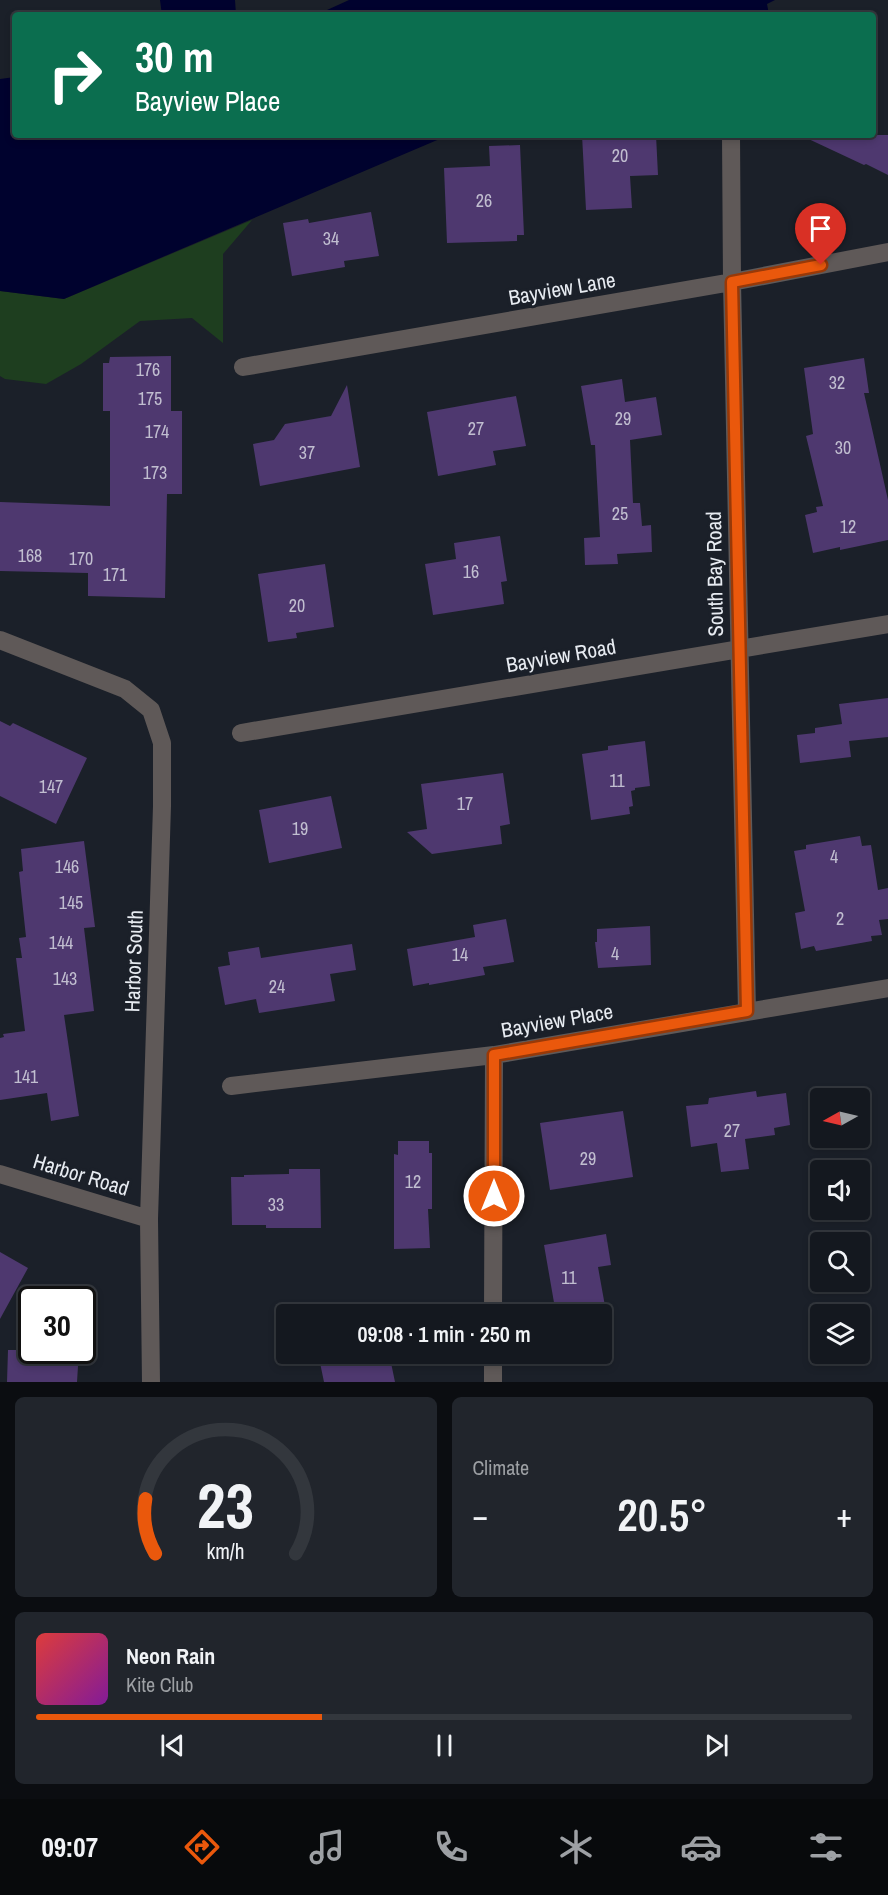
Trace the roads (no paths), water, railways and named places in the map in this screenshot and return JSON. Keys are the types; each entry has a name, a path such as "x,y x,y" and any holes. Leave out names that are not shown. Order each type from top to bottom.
{"street":[{"name":"South Bay Road","path":"731,138 747,1011"},
{"name":"Bayview Lane","path":"243,367 732,282 888,252"},
{"name":"Bayview Road","path":"241,733 888,624"},
{"name":"Harbor South","path":"0,640 125,689 151,710 162,742 149,1219 151,1382"},
{"name":"Bayview Place","path":"231,1086 494,1055 888,988"},
{"path":"493,1304 494,1055"},
{"name":"Harbor Road","path":"0,1174 149,1219"},
{"path":"493,1364 493,1382"}],"water":[{"path":"160,0 235,0 236,12 162,12"},
{"path":"349,0 775,0 767,4 768,12 323,12"},
{"path":"12,77 12,138 442,138 64,299 0,291 0,79"}]}
